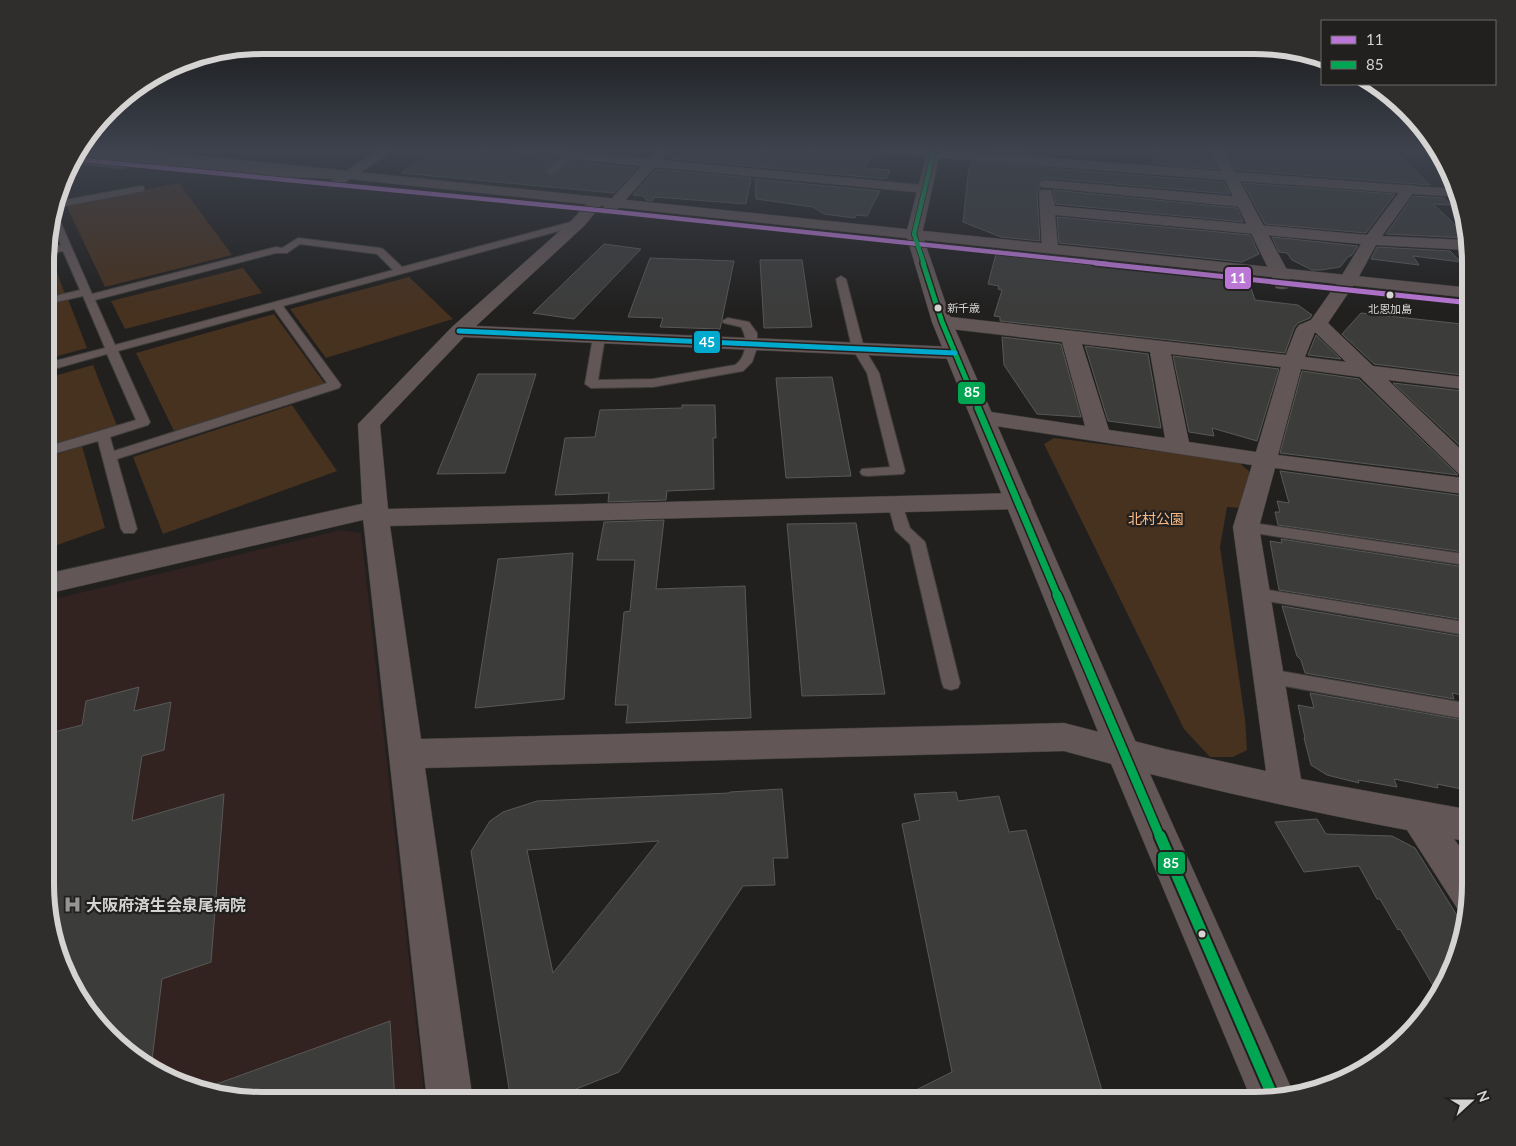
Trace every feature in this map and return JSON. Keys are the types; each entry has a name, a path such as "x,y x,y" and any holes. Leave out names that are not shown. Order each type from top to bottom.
{"street":[{"path":"539,203 916,239 1344,285 1462,302"},
{"path":"558,203 598,209"},
{"path":"449,1092 375,514 369,424 459,331 604,203"},
{"path":"922,203 916,239 942,322 1124,754 1271,1092"},
{"path":"1046,203 1050,248"},
{"path":"1243,203 1281,278"},
{"path":"1286,792 1246,527 1293,362 1306,329 1318,324 1371,240 1398,203"},
{"path":"1046,210 1371,240 1462,245"},
{"path":"916,239 1050,248 1281,278"},
{"path":"1344,285 1462,292"},
{"path":"942,322 1462,383"},
{"path":"1318,324 1462,463"},
{"path":"459,331 955,352"},
{"path":"1070,336 1099,435"},
{"path":"1159,346 1178,447"},
{"path":"984,418 1265,460 1462,486"},
{"path":"54,582 375,514 1018,500"},
{"path":"406,754 1064,737 1124,754 1286,792 1462,824"},
{"path":"1418,817 1462,883"}],"lane":[{"path":"54,365 400,271 598,209"},
{"path":"54,450 143,422 57,226"},
{"path":"54,300 87,295 276,250 284,250 298,241 380,251 400,271"},
{"path":"54,250 66,247"},
{"path":"841,279 858,348 873,373 898,471 867,472"},
{"path":"108,457 335,385 276,304"},
{"path":"599,337 591,384 653,383 739,368 748,360 752,334 749,328 739,322 728,321"},
{"path":"103,435 128,529"},
{"path":"895,504 903,530 917,542 951,683"},
{"path":"1246,527 1462,559"},
{"path":"1256,594 1462,628"},
{"path":"1268,676 1462,710"}],"shaded area":[{"path":"341,530 361,533 424,1092 248,1092 208,1085 170,1071 146,1057 125,1041 97,1011 75,976 65,951 58,925 54,898 54,599"}],"green space":[{"path":"194,203 232,255 105,287 66,205"},
{"path":"54,264 65,294 54,296"},
{"path":"243,268 262,293 125,329 111,301"},
{"path":"409,277 453,319 326,358 290,309"},
{"path":"68,299 87,348 54,357 54,303"},
{"path":"274,314 325,384 174,431 136,353"},
{"path":"93,365 117,426 54,445 54,376"},
{"path":"292,405 337,471 163,534 133,457"},
{"name":"北村公園","path":"1054,438 1237,461 1251,473 1242,508 1227,507 1220,547 1245,719 1247,750 1233,757 1210,757 1184,729 1044,444"},
{"path":"82,446 105,528 54,546 54,455"}],"building":[{"path":"788,203 874,203 867,216 856,215 855,218 824,214 813,207"},
{"path":"965,203 1038,203 1040,241 1001,237 963,222"},
{"path":"1191,203 1237,208 1243,222 1056,204"},
{"path":"1254,203 1388,203 1366,233 1265,224"},
{"path":"1408,203 1449,203 1451,205 1433,204 1459,228 1461,238 1386,234"},
{"path":"1057,217 1250,235 1259,254 1242,262 1059,243"},
{"path":"1272,237 1358,246 1340,267 1312,270 1292,260 1287,253 1279,252"},
{"path":"604,244 641,249 574,319 533,313"},
{"path":"1377,247 1450,251 1461,262 1413,256 1419,265 1371,259"},
{"path":"997,250 1247,276 1255,300 1298,305 1312,315 1310,318 1298,323 1294,328 1285,353 1000,321 1000,317 994,316 1002,290 998,289 999,286 988,284"},
{"path":"650,258 734,261 720,329 660,327 663,318 628,317"},
{"path":"760,260 802,260 812,327 764,328"},
{"path":"1361,313 1462,324 1462,375 1374,364 1342,334"},
{"path":"1316,335 1341,359 1308,355"},
{"path":"1002,337 1061,344 1081,417 1037,414 1004,365"},
{"path":"1085,346 1148,354 1161,428 1108,421"},
{"path":"1173,356 1279,369 1257,441 1212,428 1214,436 1189,432"},
{"path":"1302,371 1359,379 1458,475 1280,453"},
{"path":"478,374 536,374 505,473 437,474"},
{"path":"832,377 851,476 786,478 776,378"},
{"path":"1393,383 1462,391 1462,448"},
{"path":"682,405 715,405 716,438 713,438 714,489 667,491 666,500 608,502 609,493 555,495 565,438 595,437 600,410 682,408"},
{"path":"1280,471 1462,496 1462,552 1278,525 1275,512 1280,512 1277,501 1289,503"},
{"path":"664,520 656,589 745,586 751,718 626,723 628,705 615,705 624,612 630,611 635,560 597,560 604,522"},
{"path":"856,523 885,694 802,696 787,524"},
{"path":"1281,539 1462,567 1462,620 1279,590 1270,541 1282,543"},
{"path":"573,553 564,699 475,708 498,559"},
{"path":"1282,606 1462,636 1462,695 1452,693 1454,699 1305,673 1301,660 1297,656"},
{"path":"139,687 134,711 171,702 164,750 142,756 132,821 224,794 211,962 162,979 152,1060 125,1041 105,1021 89,1000 70,964 58,925 54,898 54,732 82,725 86,701"},
{"path":"1310,693 1462,720 1462,789 1437,784 1438,788 1394,779 1397,787 1358,780 1359,783 1327,775 1311,765 1298,705 1314,708"},
{"path":"782,789 788,858 773,858 775,885 743,886 619,1072 569,1092 510,1092 471,851 490,821 503,812 537,801","holes":["659,841 553,973 527,850"]},
{"path":"956,792 958,801 999,796 1009,832 1026,830 1102,1092 912,1092 952,1072 902,824 920,820 914,794"},
{"path":"1317,819 1326,834 1392,836 1415,848 1459,919 1451,951 1434,988 1400,929 1398,930 1380,899 1377,899 1359,866 1304,872 1275,822"},
{"path":"390,1021 394,1092 248,1092 212,1086"}],"transit line":[{"name":"11","path":"534,203 1462,302"},
{"name":"85","path":"921,203 914,234 942,322 1124,754 1271,1092"},
{"name":"45","path":"459,331 955,353"}],"place":[{"name":"北恩加島","path":"1390,295"},
{"name":"新千歳","path":"938,308"},
{"name":"大阪府済生会泉尾病院","path":"72,905"}]}
